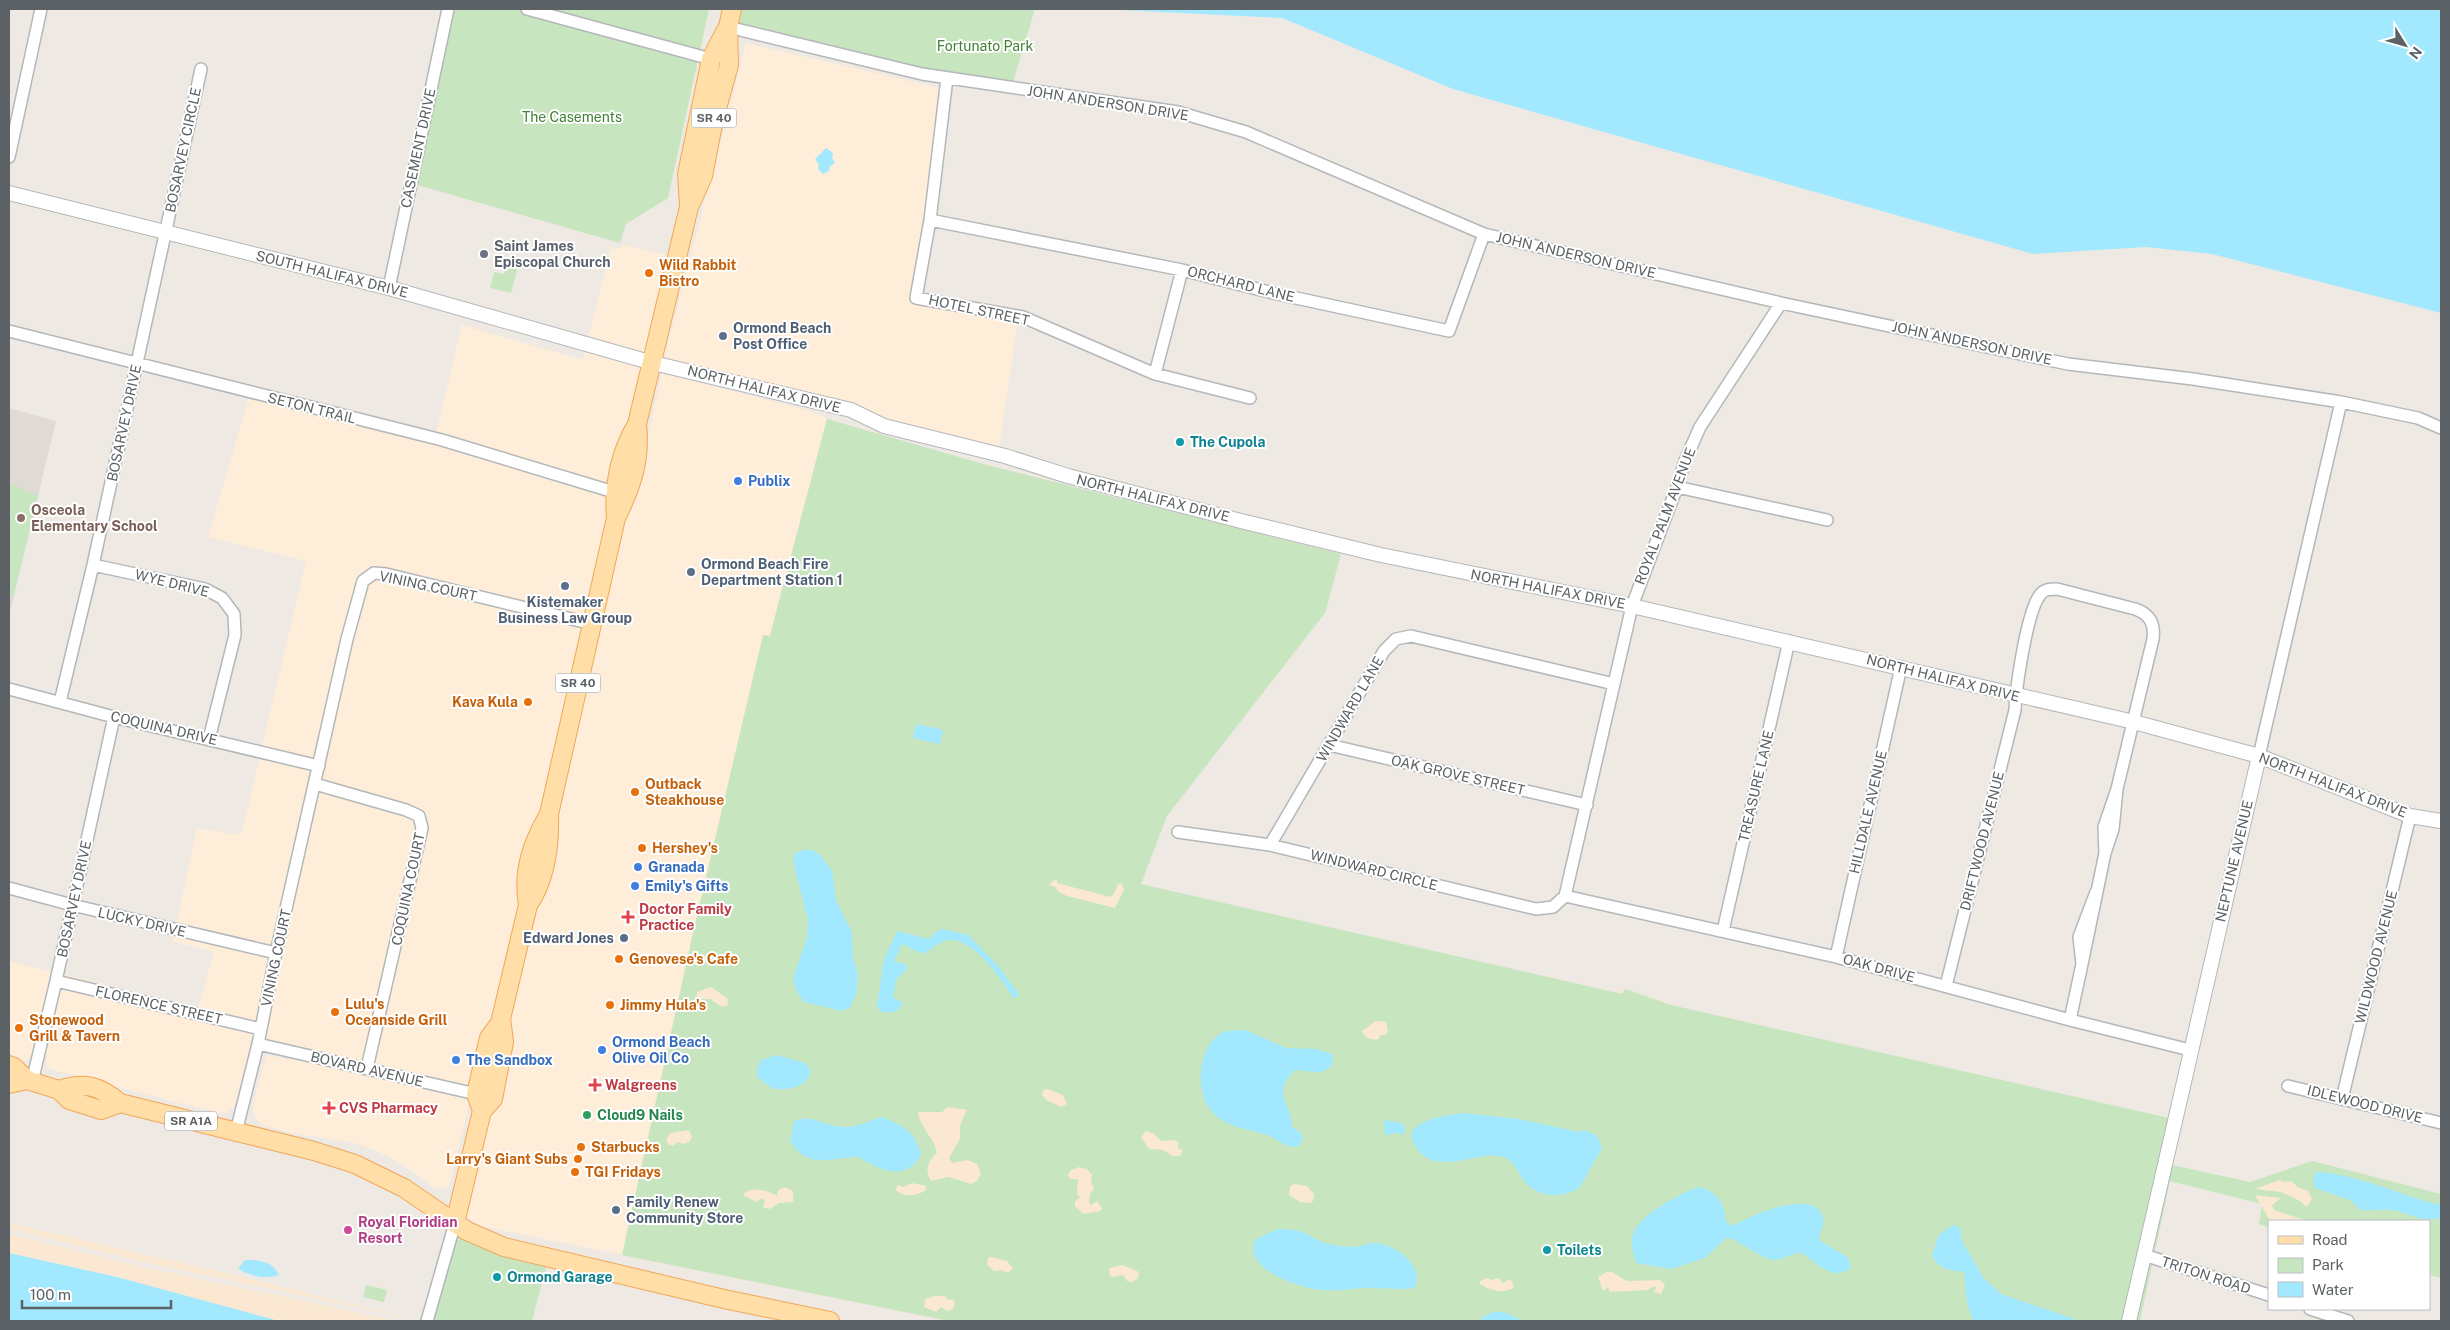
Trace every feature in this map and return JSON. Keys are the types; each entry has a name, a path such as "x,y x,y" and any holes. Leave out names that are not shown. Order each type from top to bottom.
{"main road":[{"name":"SR 40","path":"616,518 614,492 625,445 637,424 689,208 704,176 714,119 728,65 728,27 732,9"},
{"name":"SR 40","path":"689,208 687,174 711,59 728,27"},
{"path":"711,59 719,79 714,119"},
{"name":"SR 40","path":"455,1223 482,1111 493,1098 504,1042 502,1018 528,905 524,885 535,837 548,814 616,518 629,492 640,448 637,424"},
{"name":"SR 40","path":"476,1094 488,1038 502,1018"},
{"name":"SR A1A","path":"9,1065 30,1081 59,1090 76,1084 96,1088 106,1091 120,1103 355,1164 404,1188 479,1237 504,1247 733,1301 830,1321"},
{"name":"SR A1A","path":"9,1084 30,1081"},
{"path":"476,1094 482,1111"}],"street":[{"path":"9,157 41,9"},
{"name":"CASEMENT DRIVE","path":"389,288 448,9"},
{"path":"527,9 711,59"},
{"name":"JOHN ANDERSON DRIVE","path":"728,27 897,68 947,78 1178,112 1246,132 1484,234 1781,303 2068,364 2193,379 2341,402 2418,418 2441,428"},
{"name":"BOSARVEY CIRCLE","path":"166,232 201,69"},
{"name":"HOTEL STREET","path":"947,78 930,220 916,298 1023,317 1155,374 1250,398"},
{"name":"SOUTH HALIFAX DRIVE","path":"9,193 389,288 652,363"},
{"name":"ORCHARD LANE","path":"930,220 1182,270 1273,293 1449,331 1484,234"},
{"name":"BOSARVEY DRIVE","path":"60,702 93,565 166,232"},
{"path":"1155,374 1182,270"},
{"name":"ROYAL PALM AVENUE","path":"1565,896 1632,606 1685,461 1700,427 1781,303"},
{"name":"SETON TRAIL","path":"9,331 442,440 614,492"},
{"name":"NORTH HALIFAX DRIVE","path":"652,363 850,410 884,426 1005,456 1068,476 1381,555 1632,606 2134,722 2259,756 2410,816 2441,821"},
{"name":"NEPTUNE AVENUE","path":"2129,1321 2341,402"},
{"path":"1677,487 1827,520"},
{"name":"WYE DRIVE","path":"93,565 205,589 222,598 234,614 236,635 209,739"},
{"name":"VINING COURT","path":"236,1132 258,1044 276,953 358,591 363,581 374,574 386,574 592,624"},
{"name":"DRIFTWOOD AVENUE","path":"1946,986 2015,710 2017,680 2035,602 2043,592 2057,589 2135,608 2142,611 2151,620 2153,639 2117,789 2113,829 2104,853 2096,892 2079,937 2082,964 2070,1020"},
{"name":"WINDWARD LANE","path":"1270,845 1384,651 1396,638 1411,636 1614,684"},
{"name":"TREASURE LANE","path":"1723,931 1789,641"},
{"name":"HILLDALE AVENUE","path":"1836,957 1901,667"},
{"name":"COQUINA DRIVE","path":"9,689 114,717 319,766"},
{"name":"BOSARVEY DRIVE","path":"30,1081 56,981 114,717"},
{"name":"OAK GROVE STREET","path":"1329,745 1587,805"},
{"name":"COQUINA COURT","path":"315,784 406,810 419,816 422,828 368,1068"},
{"name":"WILDWOOD AVENUE","path":"2342,1099 2410,816"},
{"name":"WINDWARD CIRCLE","path":"1178,832 1270,845 1536,909 1553,907 1565,896"},
{"name":"LUCKY DRIVE","path":"9,888 72,905 276,953"},
{"name":"OAK DRIVE","path":"1565,896 1836,957 2190,1050"},
{"name":"FLORENCE STREET","path":"56,981 261,1029"},
{"name":"BOVARD AVENUE","path":"258,1044 476,1094"},
{"name":"IDLEWOOD DRIVE","path":"2288,1086 2441,1123"},
{"path":"427,1321 455,1223"},
{"name":"TRITON ROAD","path":"2144,1255 2268,1296"},
{"path":"2313,1310 2348,1321"}],"shaded area":[{"path":"746,43 940,88 925,214 910,300 1018,321 999,449 664,360"},
{"path":"624,245 672,256 648,356 588,339 611,248 617,249"},
{"path":"462,325 583,360 586,349 646,366 610,485 436,433"},
{"path":"662,373 811,411 827,419 769,637 763,636 693,933 623,1255 486,1227 484,1229 463,1214 621,523 635,493"},
{"path":"249,397 441,445 609,496 610,516 588,618 370,569 359,576 353,590 315,759 262,746 306,561 208,537"},
{"name":"Osceola Elementary School","path":"9,408 56,421 9,616"},
{"path":"376,579 386,579 585,628 497,1013 471,1089 374,1065 427,828 424,815 322,781 363,594 367,585"},
{"path":"260,757 313,769 271,947 176,925 197,828 241,835"},
{"path":"319,791 404,814 414,819 417,828 363,1062 264,1041 281,955"},
{"path":"174,935 269,957 256,1023 63,978 63,974 198,1008 214,952 172,941"},
{"path":"9,961 52,972 35,1051 28,1059 22,1062 9,1059"},
{"path":"60,988 254,1033 235,1105 227,1113 218,1113 47,1067 46,1052"},
{"path":"266,1055 367,1073 470,1100 450,1184 444,1188 431,1187 418,1175 401,1164 379,1152 355,1143 292,1133 262,1125 254,1117 253,1104"}],"green space":[{"name":"The Casements","path":"454,9 709,9 668,198 626,224 620,243 417,185"},
{"name":"Fortunato Park","path":"732,9 1035,9 1011,88 728,27"},
{"path":"508,260 519,262 511,293 490,288 494,272 504,274"},
{"path":"827,419 987,465 1341,554 1325,613 1167,816 1141,884 1622,994 1625,989 1671,1005 2169,1118 2158,1162 2250,1182 2312,1161 2441,1194 2441,1278 2430,1275 2430,1220 2268,1220 2268,1227 2259,1224 2262,1204 2170,1181 2140,1321 949,1321 622,1255 693,933 763,635 770,636"},
{"path":"9,483 38,496 13,597 9,595"},
{"path":"455,1223 548,1259 532,1321 427,1321"},
{"path":"366,1285 387,1290 384,1302 363,1297"}],"sand":[{"path":"1054,880 1057,880 1057,883 1110,897 1114,894 1118,884 1122,884 1124,890 1115,908 1067,896 1057,891 1056,887 1049,885"},
{"path":"711,987 727,998 728,1005 722,1007 710,999 697,999 697,992"},
{"path":"1376,1021 1386,1022 1388,1031 1385,1035 1380,1035 1379,1039 1376,1040 1367,1037 1362,1031"},
{"path":"1047,1089 1063,1095 1067,1104 1061,1107 1046,1100 1042,1095 1043,1090"},
{"path":"948,1107 967,1110 960,1125 960,1139 949,1158 952,1163 968,1160 977,1164 981,1174 977,1181 971,1184 949,1177 931,1181 929,1177 927,1169 929,1162 937,1153 919,1118 918,1112 942,1112"},
{"path":"689,1130 692,1138 689,1142 683,1144 678,1142 673,1146 668,1144 666,1139 671,1133"},
{"path":"1146,1131 1154,1134 1161,1141 1174,1140 1178,1142 1178,1148 1183,1150 1180,1156 1173,1156 1163,1150 1149,1149 1141,1137"},
{"path":"1079,1167 1087,1169 1092,1175 1091,1181 1094,1189 1090,1194 1089,1203 1091,1205 1097,1201 1102,1208 1100,1211 1083,1214 1075,1206 1075,1201 1080,1198 1077,1194 1078,1179 1070,1179 1068,1175 1070,1171"},
{"path":"2279,1180 2284,1182 2291,1181 2298,1187 2308,1191 2312,1199 2307,1207 2300,1201 2281,1192 2255,1189"},
{"path":"912,1183 926,1186 926,1190 919,1194 906,1195 896,1190 897,1185 904,1187"},
{"path":"1294,1184 1307,1186 1314,1194 1313,1201 1310,1203 1300,1202 1289,1195 1290,1186"},
{"path":"785,1187 793,1191 793,1202 779,1203 770,1209 763,1207 765,1201 762,1198 756,1202 743,1195 750,1190 755,1190 770,1192 777,1196 778,1190"},
{"path":"2255,1195 2281,1198 2272,1205 2274,1210 2305,1220 2269,1220"},
{"path":"9,1223 214,1270 421,1321 157,1265 9,1229"},
{"path":"9,1234 157,1270 398,1321 135,1321 9,1292"},
{"path":"988,1258 1007,1261 1013,1268 1008,1273 1002,1270 994,1271 987,1265"},
{"path":"1123,1265 1139,1272 1138,1278 1132,1282 1127,1281 1123,1275 1110,1276 1109,1268"},
{"path":"1607,1272 1612,1272 1627,1281 1660,1280 1665,1285 1661,1294 1654,1292 1656,1288 1654,1286 1648,1290 1610,1292 1608,1287 1603,1291 1598,1277"},
{"path":"1487,1278 1491,1280 1499,1278 1503,1284 1508,1279 1512,1281 1514,1287 1505,1291 1492,1290 1480,1284 1480,1281"},
{"path":"934,1296 945,1296 947,1299 953,1300 955,1303 953,1309 948,1311 941,1307 936,1312 924,1307 925,1299"}],"water":[{"path":"1101,9 2441,9 2441,313 2212,254 2146,247 2033,254 1453,89 1282,18"},
{"path":"826,148 833,153 832,158 835,163 830,166 829,171 823,174 818,169 819,164 815,159"},
{"path":"916,724 943,730 940,744 913,738"},
{"path":"803,850 812,850 820,855 832,871 836,901 852,932 853,958 858,974 856,995 850,1007 842,1011 804,1002 796,990 793,978 807,938 808,920 793,861 795,853"},
{"path":"942,929 968,935 998,966 1019,994 1017,998 1013,997 994,971 969,946 947,940 924,953 902,944 894,961 907,965 906,971 897,978 893,997 903,1003 899,1009 893,1012 880,1011 877,1006 884,960 897,931 929,939"},
{"path":"1246,1030 1286,1048 1317,1049 1332,1054 1333,1063 1329,1068 1321,1072 1295,1070 1284,1086 1283,1092 1292,1127 1300,1132 1303,1138 1299,1146 1290,1147 1267,1135 1239,1128 1220,1119 1208,1106 1201,1085 1201,1073 1206,1051 1212,1041 1223,1032"},
{"path":"777,1055 805,1063 811,1071 801,1085 791,1088 773,1089 757,1077 757,1069 761,1060"},
{"path":"1464,1113 1519,1119 1579,1132 1584,1130 1597,1136 1602,1148 1580,1187 1566,1194 1544,1194 1525,1182 1512,1162 1506,1158 1484,1156 1459,1161 1434,1161 1423,1155 1414,1144 1412,1136 1414,1129 1420,1124 1438,1117"},
{"path":"882,1117 902,1126 915,1139 921,1154 908,1169 892,1171 875,1166 858,1157 830,1160 813,1159 797,1150 790,1141 794,1121 801,1119 814,1120 840,1127 851,1127"},
{"path":"1384,1120 1402,1123 1405,1128 1404,1134 1392,1133 1388,1136 1385,1133"},
{"path":"2316,1172 2363,1181 2440,1205 2441,1217 2430,1220 2392,1210 2361,1210 2350,1200 2315,1188 2313,1181"},
{"path":"1698,1187 1711,1192 1719,1199 1724,1209 1726,1222 1733,1226 1753,1216 1781,1206 1808,1204 1818,1209 1823,1218 1819,1240 1847,1257 1850,1262 1850,1269 1837,1273 1830,1272 1802,1253 1771,1260 1733,1239 1726,1238 1705,1258 1671,1269 1636,1263 1632,1240 1638,1225 1662,1205"},
{"path":"1953,1225 1960,1228 1962,1241 1983,1277 2001,1294 2080,1321 1974,1321 1967,1303 1964,1272 1950,1270 1938,1264 1932,1255 1939,1235"},
{"path":"1278,1229 1295,1230 1329,1244 1356,1247 1372,1243 1391,1247 1399,1251 1412,1264 1417,1280 1415,1288 1329,1290 1312,1289 1287,1281 1264,1268 1256,1259 1253,1249 1256,1239"},
{"path":"9,1253 117,1277 279,1321 9,1321"},
{"path":"245,1260 269,1264 279,1275 268,1277 248,1274 238,1269"},
{"path":"1493,1312 1504,1312 1523,1321 1480,1321 1483,1317"}],"place":[{"name":"Saint James Episcopal Church","path":"484,254"},
{"name":"Wild Rabbit Bistro","path":"649,273"},
{"name":"Ormond Beach Post Office","path":"723,336"},
{"name":"The Cupola","path":"1180,442"},
{"name":"Publix","path":"738,481"},
{"name":"Osceola Elementary School","path":"21,518"},
{"name":"Ormond Beach Fire Department Station 1","path":"691,572"},
{"name":"Kistemaker Business Law Group","path":"565,586"},
{"name":"Kava Kula","path":"528,702"},
{"name":"Outback Steakhouse","path":"635,792"},
{"name":"Hershey's","path":"642,848"},
{"name":"Granada","path":"638,867"},
{"name":"Emily's Gifts","path":"635,886"},
{"name":"Doctor Family Practice","path":"628,917"},
{"name":"Edward Jones","path":"624,938"},
{"name":"Genovese's Cafe","path":"619,959"},
{"name":"Jimmy Hula's","path":"610,1005"},
{"name":"Lulu's Oceanside Grill","path":"335,1012"},
{"name":"Stonewood Grill & Tavern","path":"19,1028"},
{"name":"Ormond Beach Olive Oil Co","path":"602,1050"},
{"name":"The Sandbox","path":"456,1060"},
{"name":"Walgreens","path":"595,1085"},
{"name":"CVS Pharmacy","path":"329,1108"},
{"name":"Cloud9 Nails","path":"587,1115"},
{"name":"Starbucks","path":"581,1147"},
{"name":"Larry's Giant Subs","path":"578,1159"},
{"name":"TGI Fridays","path":"575,1172"},
{"name":"Family Renew Community Store","path":"616,1210"},
{"name":"Royal Floridian Resort","path":"348,1230"},
{"name":"Toilets","path":"1547,1250"},
{"name":"Ormond Garage","path":"497,1277"}]}
